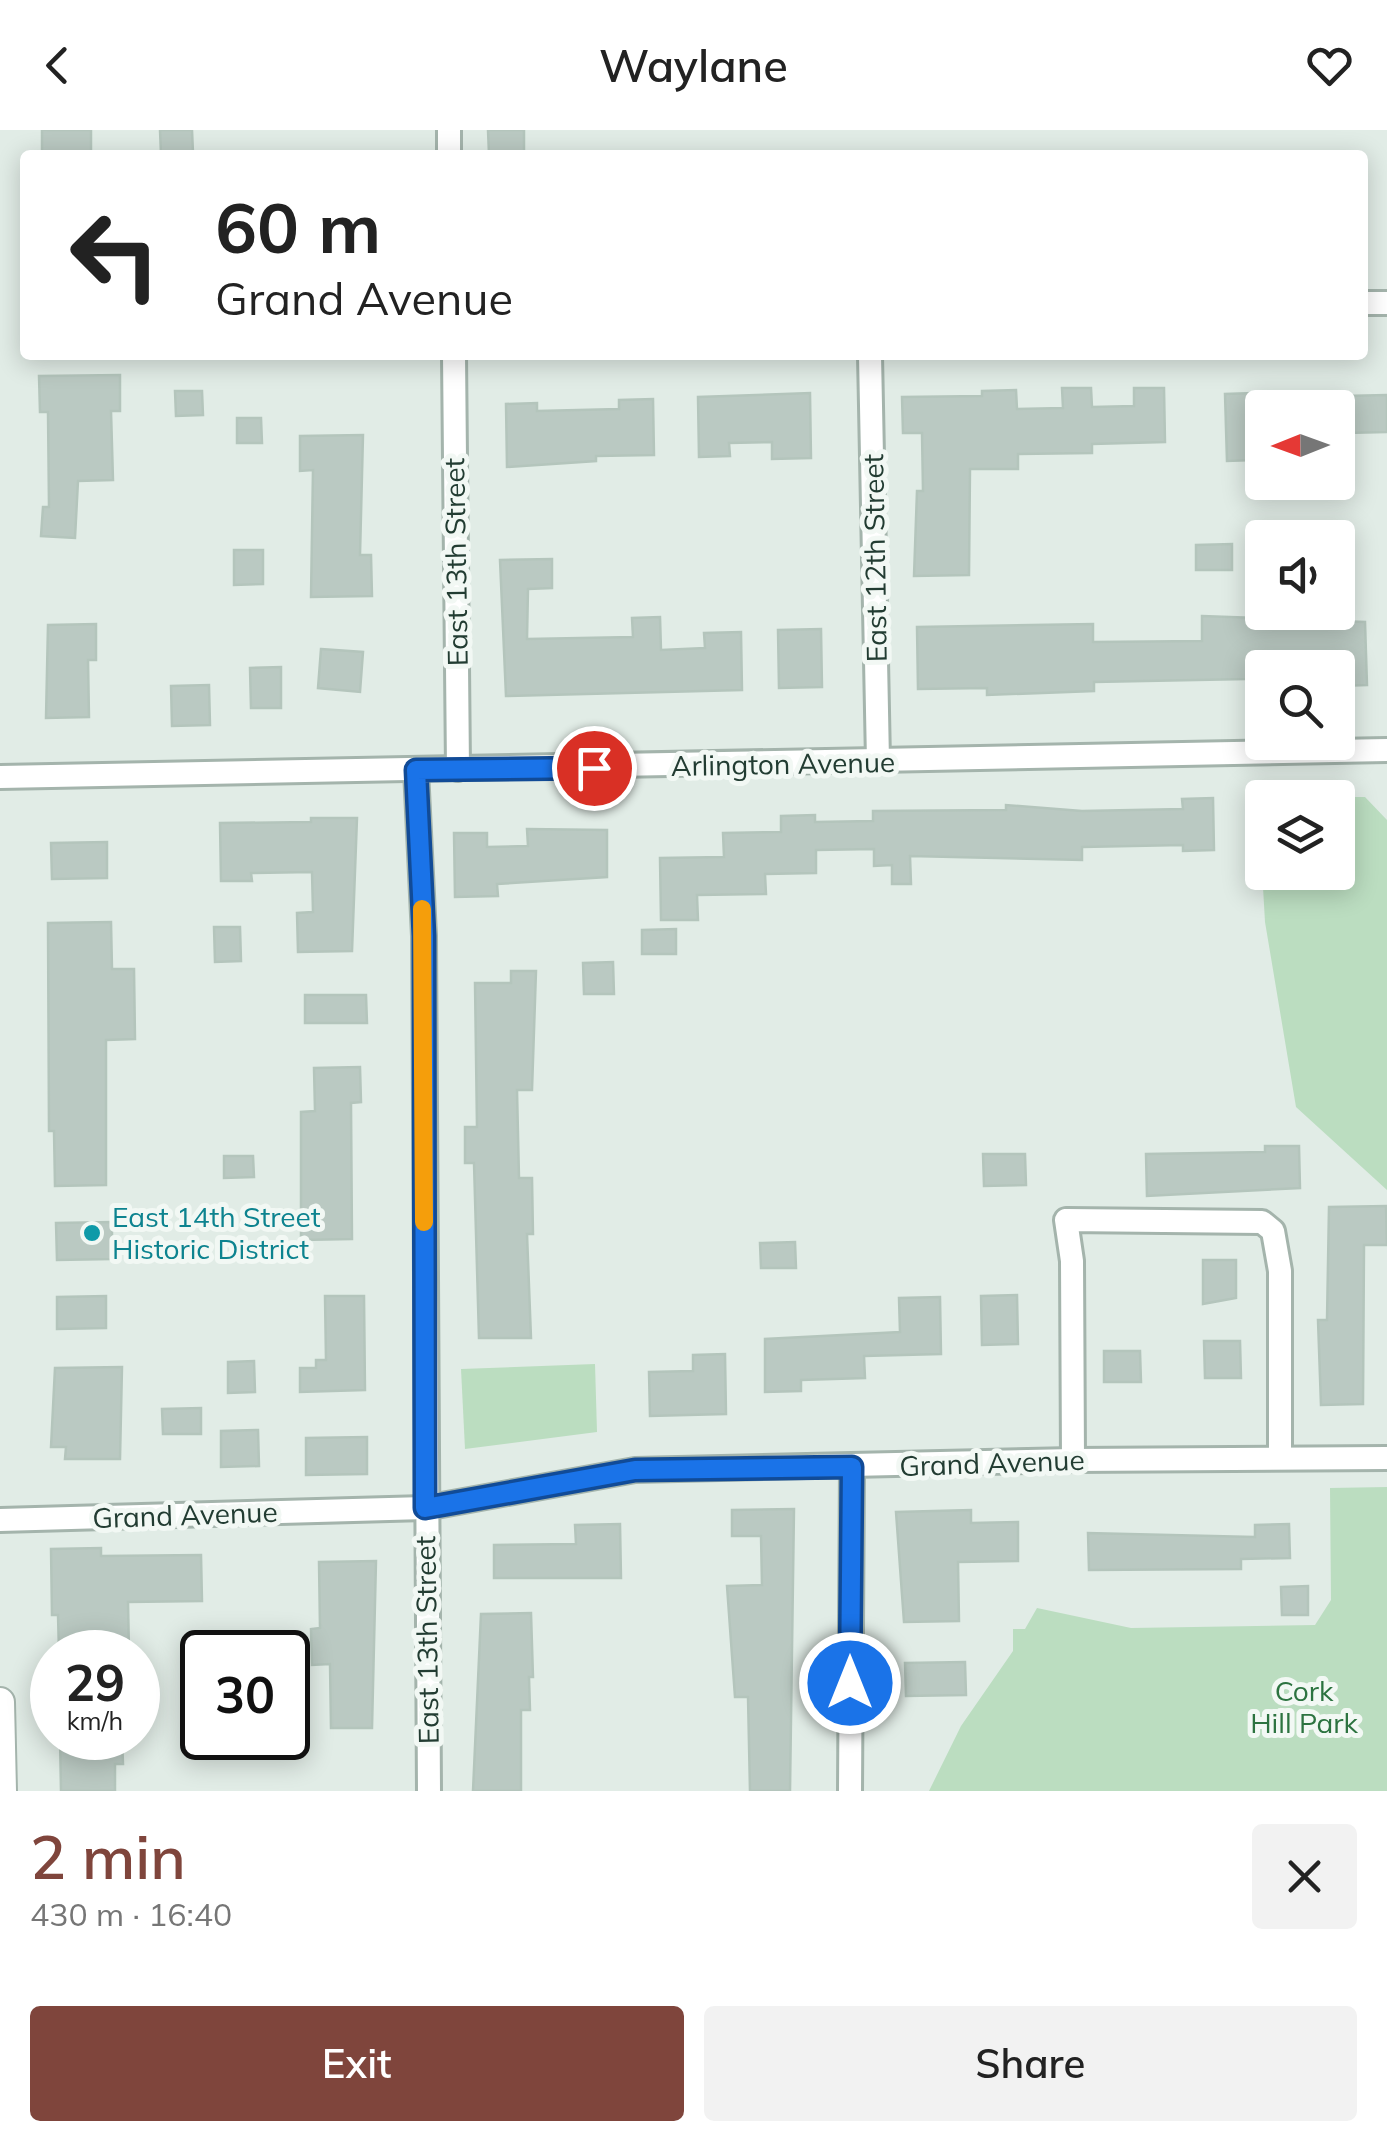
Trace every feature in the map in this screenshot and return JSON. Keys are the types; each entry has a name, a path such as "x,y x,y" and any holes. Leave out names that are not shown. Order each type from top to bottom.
{"street":[{"name":"East 13th Street","path":"454,360 458,769"},
{"name":"East 12th Street","path":"870,360 878,761"},
{"name":"Arlington Avenue","path":"0,777 1387,750"},
{"name":"East 13th Street","path":"416,770 424,956 429,1791"},
{"path":"1072,1460 1072,1261 1066,1220 1262,1222 1273,1230 1280,1271 1280,1458"},
{"name":"Grand Avenue","path":"0,1520 425,1508 635,1470 1072,1460 1387,1458"},
{"path":"850,1791 852,1467"},
{"path":"0,1702 2,1791"}],"green space":[{"path":"1355,797 1365,797 1387,820 1387,1190 1296,1107 1263,890 1355,890"},
{"path":"595,1364 597,1432 465,1449 461,1369"},
{"name":"Cork Hill Park","path":"1387,1487 1387,1791 929,1791 961,1726 1013,1651 1013,1629 1025,1629 1037,1608 1131,1628 1315,1625 1331,1600 1330,1488"}],"building":[{"path":"42,130 91,130 91,150 42,150"},
{"path":"160,130 192,130 193,150 161,150"},
{"path":"488,130 524,130 524,150 489,150"},
{"path":"120,375 120,411 111,411 113,480 78,481 75,538 41,536 43,507 49,507 48,412 40,412 39,376"},
{"path":"1062,388 1091,388 1092,407 1134,406 1134,388 1164,388 1165,442 1092,444 1092,453 1018,454 1018,469 970,469 969,575 914,576 917,491 923,491 922,433 903,433 902,397 982,396 982,391 1016,390 1017,409 1063,408"},
{"path":"175,391 202,391 203,415 176,416"},
{"path":"810,393 811,458 772,459 772,442 729,443 730,456 699,457 698,397"},
{"path":"1245,393 1245,460 1227,461 1225,394"},
{"path":"1387,395 1387,432 1355,433 1355,396"},
{"path":"653,399 654,455 596,456 596,461 507,467 506,404 537,403 537,411 619,409 619,400"},
{"path":"237,418 261,418 262,443 237,443"},
{"path":"363,435 360,555 371,555 372,596 311,597 313,470 300,471 300,436"},
{"path":"1232,544 1232,570 1196,570 1196,545"},
{"path":"234,550 263,550 263,584 234,585"},
{"path":"552,559 552,588 528,589 527,639 633,637 632,618 660,617 661,650 705,648 704,633 741,632 742,690 506,696 500,560"},
{"path":"1202,616 1245,618 1245,630 1355,630 1355,622 1365,622 1367,685 1355,685 1355,650 1245,650 1245,679 1094,682 1094,691 987,695 987,688 918,689 917,627 1093,624 1093,642 1202,641"},
{"path":"96,624 96,660 88,660 89,717 46,718 48,625"},
{"path":"821,629 822,687 779,688 778,630"},
{"path":"321,649 363,652 360,692 318,688"},
{"path":"281,667 281,708 251,708 250,668"},
{"path":"209,685 210,725 172,726 171,686"},
{"path":"1213,798 1214,850 1183,851 1183,845 1082,847 1082,860 910,856 911,884 892,884 892,865 874,866 874,849 816,850 816,873 765,874 766,894 697,895 698,920 661,920 660,858 724,857 723,833 781,832 781,816 815,815 815,822 873,821 873,811 1006,810 1006,805 1082,811 1183,809 1182,799"},
{"path":"311,818 357,818 352,951 298,952 297,913 313,912 312,872 251,873 252,881 221,881 220,823 311,822"},
{"path":"527,829 607,830 607,877 497,884 498,896 455,897 454,833 487,833 487,847 528,846"},
{"path":"107,842 107,878 52,879 51,843"},
{"path":"111,922 112,969 134,969 135,1039 106,1040 106,1185 55,1186 54,1131 49,1131 48,923"},
{"path":"214,927 240,927 241,961 215,962"},
{"path":"676,929 676,954 642,954 642,930"},
{"path":"613,962 614,994 584,994 583,963"},
{"path":"511,971 536,971 532,1090 517,1090 519,1178 532,1178 533,1234 527,1234 531,1338 479,1338 474,1163 465,1163 465,1127 477,1127 475,983 511,983"},
{"path":"305,995 366,995 367,1023 305,1023"},
{"path":"360,1067 361,1102 351,1103 352,1239 301,1240 301,1112 315,1111 314,1068"},
{"path":"1265,1146 1299,1146 1300,1188 1147,1196 1146,1154 1265,1152"},
{"path":"983,1154 1025,1154 1026,1185 984,1186"},
{"path":"224,1156 253,1156 254,1177 224,1178"},
{"path":"1386,1206 1387,1245 1364,1245 1363,1404 1321,1405 1318,1320 1327,1320 1329,1207"},
{"path":"112,1222 112,1259 57,1260 56,1223"},
{"path":"795,1242 796,1268 761,1268 760,1243"},
{"path":"1203,1260 1236,1260 1236,1298 1203,1304"},
{"path":"1017,1295 1018,1344 982,1345 981,1296"},
{"path":"106,1296 106,1328 57,1329 57,1297"},
{"path":"325,1296 364,1296 365,1390 300,1392 300,1368 316,1368 316,1360 326,1360"},
{"path":"940,1297 941,1354 864,1356 865,1378 801,1380 801,1391 765,1392 765,1339 900,1332 899,1298"},
{"path":"1204,1341 1240,1341 1241,1378 1205,1378"},
{"path":"1104,1351 1140,1351 1141,1382 1104,1382"},
{"path":"725,1354 726,1414 650,1416 649,1372 693,1371 693,1355"},
{"path":"254,1361 255,1392 228,1393 228,1362"},
{"path":"122,1367 120,1459 65,1459 66,1447 51,1447 55,1368"},
{"path":"201,1408 201,1434 163,1434 162,1409"},
{"path":"258,1430 259,1466 221,1467 221,1431"},
{"path":"367,1437 367,1474 306,1475 306,1438"},
{"path":"794,1509 790,1791 750,1791 748,1697 735,1697 727,1586 762,1585 761,1536 732,1536 732,1510"},
{"path":"971,1510 971,1523 1018,1522 1018,1561 958,1562 959,1621 904,1622 896,1512"},
{"path":"620,1524 621,1578 494,1578 494,1545 576,1544 575,1525"},
{"path":"1289,1524 1290,1558 1241,1559 1241,1569 1089,1570 1088,1533 1255,1537 1255,1525"},
{"path":"101,1548 101,1556 201,1555 202,1601 128,1602 129,1630 58,1630 58,1615 52,1615 51,1549"},
{"path":"376,1561 372,1728 331,1728 330,1664 312,1665 311,1629 320,1628 319,1562"},
{"path":"1308,1586 1308,1615 1282,1615 1281,1587"},
{"path":"531,1613 533,1677 529,1677 530,1710 521,1710 521,1791 473,1791 481,1614"},
{"path":"965,1662 966,1695 906,1696 905,1663"},
{"path":"60,1760 123,1760 123,1764 115,1764 115,1791 61,1791"}],"slow traffic":[{"path":"422,909 424,1222"}],"place":[{"name":"East 14th Street Historic District","path":"92,1233"}],"route":[{"path":"594,768 416,770 424,936 425,1508 635,1470 852,1467 850,1683"}]}
